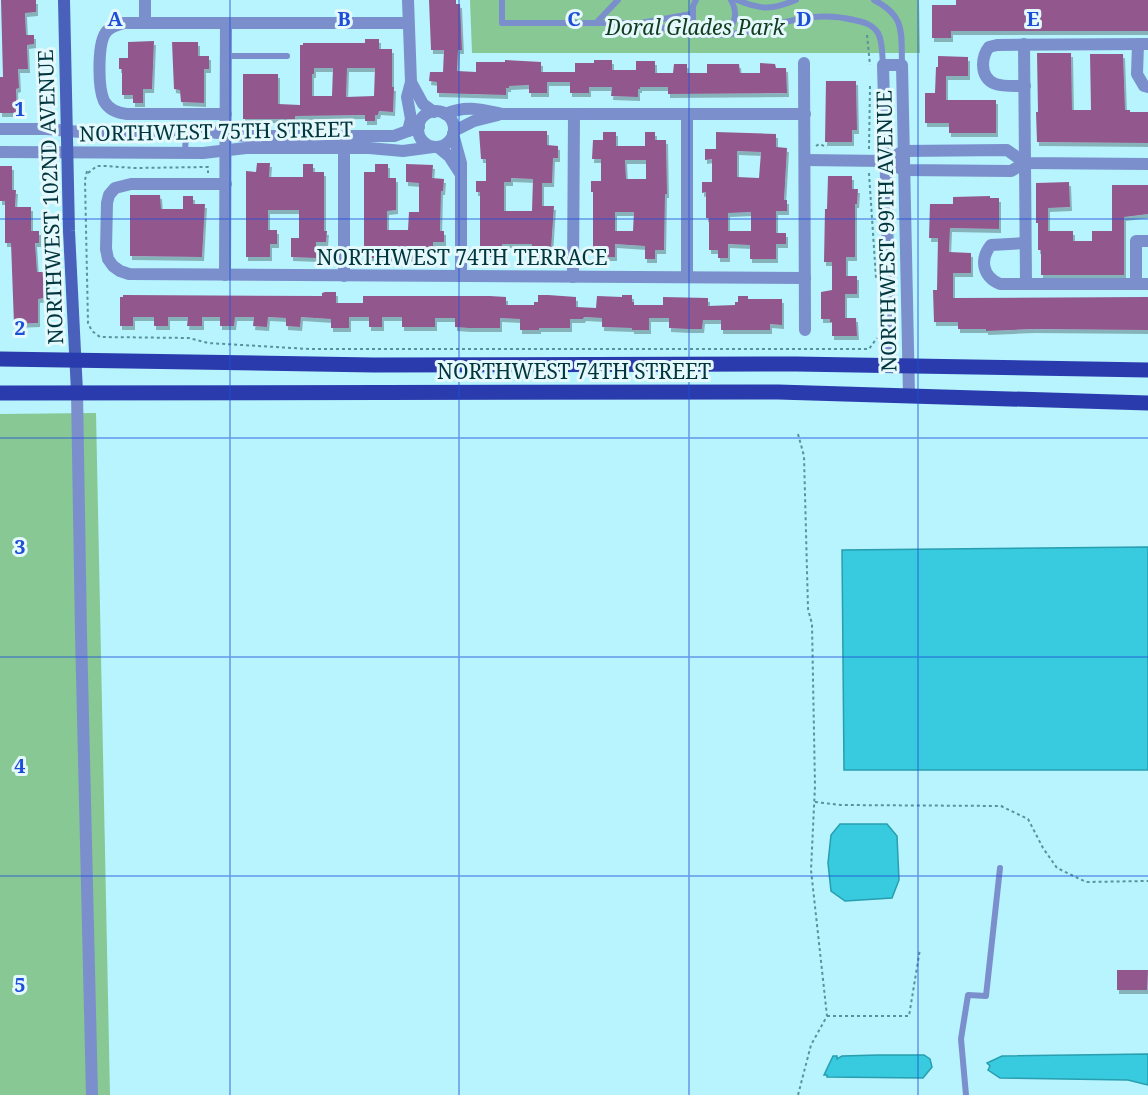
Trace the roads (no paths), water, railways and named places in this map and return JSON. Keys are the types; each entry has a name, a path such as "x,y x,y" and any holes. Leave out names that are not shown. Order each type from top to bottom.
{"main road":[{"name":"NORTHWEST 74TH STREET","path":"0,359 374,365 796,364 909,368 1148,370"},
{"name":"NORTHWEST 74TH STREET","path":"0,393 778,392 1148,403"}],"street":[{"name":"NORTHWEST 102ND AVENUE","path":"64,0 77,392"},
{"path":"145,0 145,23"},
{"path":"408,0 411,82 407,97 413,129"},
{"path":"226,114 127,114 111,109 101,93 100,50 106,32 124,23 408,23"},
{"path":"225,275 226,23"},
{"path":"1024,44 1026,284"},
{"path":"1024,86 998,86 985,77 983,58 989,47 1024,44 1143,44 1137,74 1144,86 1148,87"},
{"path":"804,63 805,330"},
{"path":"883,65 902,65"},
{"name":"NORTHWEST 99TH AVENUE","path":"883,65 891,367"},
{"name":"NORTHWEST 99TH AVENUE","path":"902,65 909,395"},
{"path":"411,82 423,104 452,122 461,163 461,276"},
{"path":"413,129 424,117 459,108 502,114 805,114"},
{"path":"435,147 448,142 453,133 474,121 502,114"},
{"path":"573,277 574,114"},
{"path":"687,114 687,278"},
{"name":"NORTHWEST 75TH STREET","path":"0,129 92,133 186,132 386,136 413,129"},
{"path":"413,129 419,132 423,141 448,156 461,174"},
{"name":"NORTHWEST 75TH STREET","path":"0,152 185,153 246,148 344,148 403,151 435,147"},
{"path":"344,148 344,276"},
{"path":"993,150 998,160 993,171"},
{"path":"885,161 903,151 1007,150 1025,163"},
{"path":"805,160 885,161 904,170 1011,171 1025,163 1148,164"},
{"name":"NORTHWEST 74TH TERRACE","path":"226,184 122,185 115,188 110,195 106,214 108,259 120,272 129,274 805,278"},
{"path":"1025,243 991,245 985,256 985,267 992,281 1000,284 1142,284 1136,241 1148,241"},
{"path":"77,392 92,1095"}],"lane":[{"path":"502,0 502,23 641,23 692,14"},
{"path":"596,23 618,0"},
{"path":"696,0 692,14 697,28 710,35"},
{"path":"717,35 724,33 734,22 735,8 731,0"},
{"path":"736,0 751,6 772,8 796,0"},
{"path":"874,0 885,5 899,21 902,65"},
{"path":"641,23 691,34 717,35 746,33 794,19 829,16 849,19 873,26 879,35 883,65"},
{"path":"226,56 287,56"},
{"path":"185,153 186,132"},
{"path":"966,1095 961,1039 968,995 986,996 1000,868"}],"water":[{"path":"1148,547 1148,770 844,770 842,550"},
{"path":"840,824 887,824 897,836 899,880 892,898 845,901 831,891 828,863 831,835"},
{"path":"1148,1054 1148,1085 1128,1080 1000,1078 988,1070 990,1066 987,1063 1002,1056"},
{"path":"924,1055 930,1059 932,1067 923,1078 827,1077 824,1075 833,1056 837,1056 837,1059 842,1056"}],"park label":[{"name":"Doral Glades Park","path":"695,27"}]}
